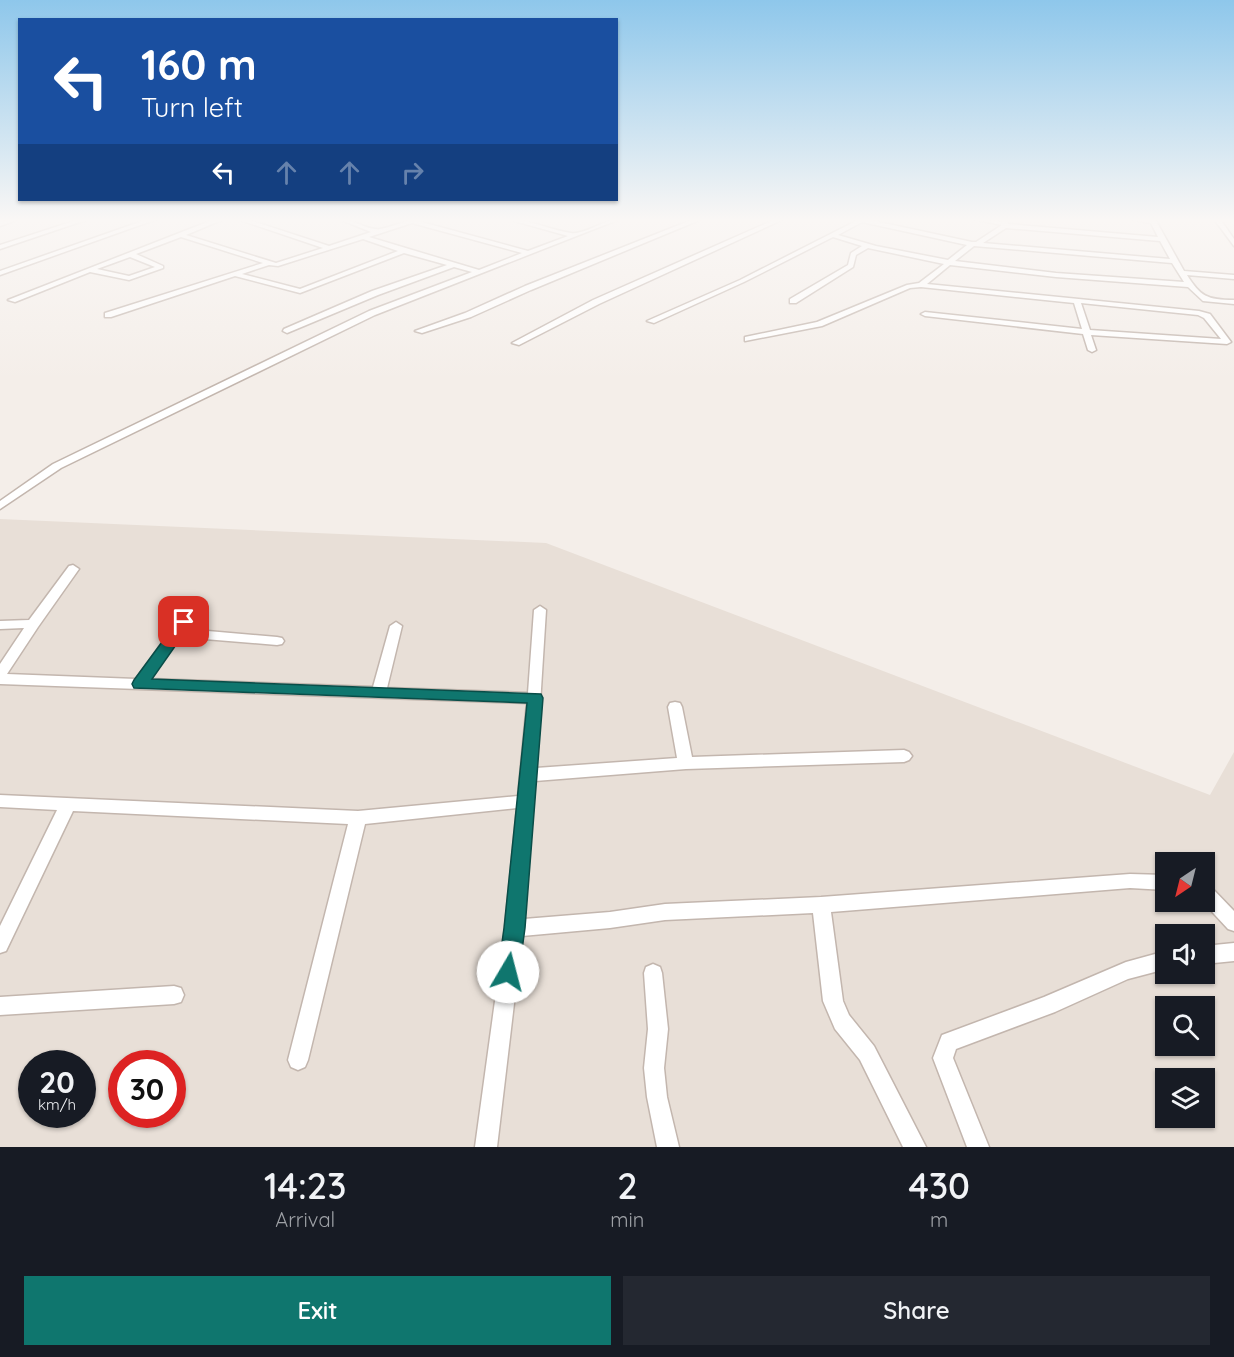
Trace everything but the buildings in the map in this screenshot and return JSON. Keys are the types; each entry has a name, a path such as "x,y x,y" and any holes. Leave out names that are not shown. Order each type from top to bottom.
{"street":[{"path":"12,300 83,273"},
{"path":"102,273 129,278 145,273"},
{"path":"108,315 240,273"},
{"path":"235,274 300,291 348,273"},
{"path":"287,331 375,293 432,273"},
{"path":"0,506 57,466 372,313 478,273"},
{"path":"419,331 468,315 566,273"},
{"path":"516,343 596,302 662,273"},
{"path":"651,321 759,273"},
{"path":"793,302 840,273"},
{"path":"921,285 938,273"},
{"path":"1053,273 1192,285"},
{"path":"1183,273 1234,277"},
{"path":"1183,273 1203,299 1234,302"},
{"path":"748,339 812,326 860,309 909,286 921,285 1199,313 1207,316 1231,344"},
{"path":"1077,301 1092,350"},
{"path":"926,314 1087,332 1231,344"},
{"path":"1219,331 1234,331"},
{"path":"73,569 33,624 0,677 535,698"},
{"path":"486,1147 514,928 529,775 540,610"},
{"path":"0,625 33,624"},
{"path":"378,693 396,626"},
{"path":"140,684 181,628 277,641"},
{"path":"675,707 686,763"},
{"path":"529,775 686,763 904,756"},
{"path":"0,801 358,818 526,801"},
{"path":"0,945 68,804"},
{"path":"298,1060 358,818"},
{"path":"514,928 610,920 683,910 821,905 1130,880 1155,882"},
{"path":"1215,902 1233,919"},
{"path":"821,905 833,1001 842,1022 867,1053 915,1147"},
{"path":"1215,955 1234,952"},
{"path":"978,1147 943,1058 949,1042 1155,962"},
{"path":"653,973 658,1029 654,1068 657,1097 668,1147"},
{"path":"0,1006 174,995"}],"shaded area":[{"path":"0,519 546,543 1210,795 1234,752 1234,1147 0,1147"}],"route":[{"path":"184,622 140,684 535,698 508,972"}]}
